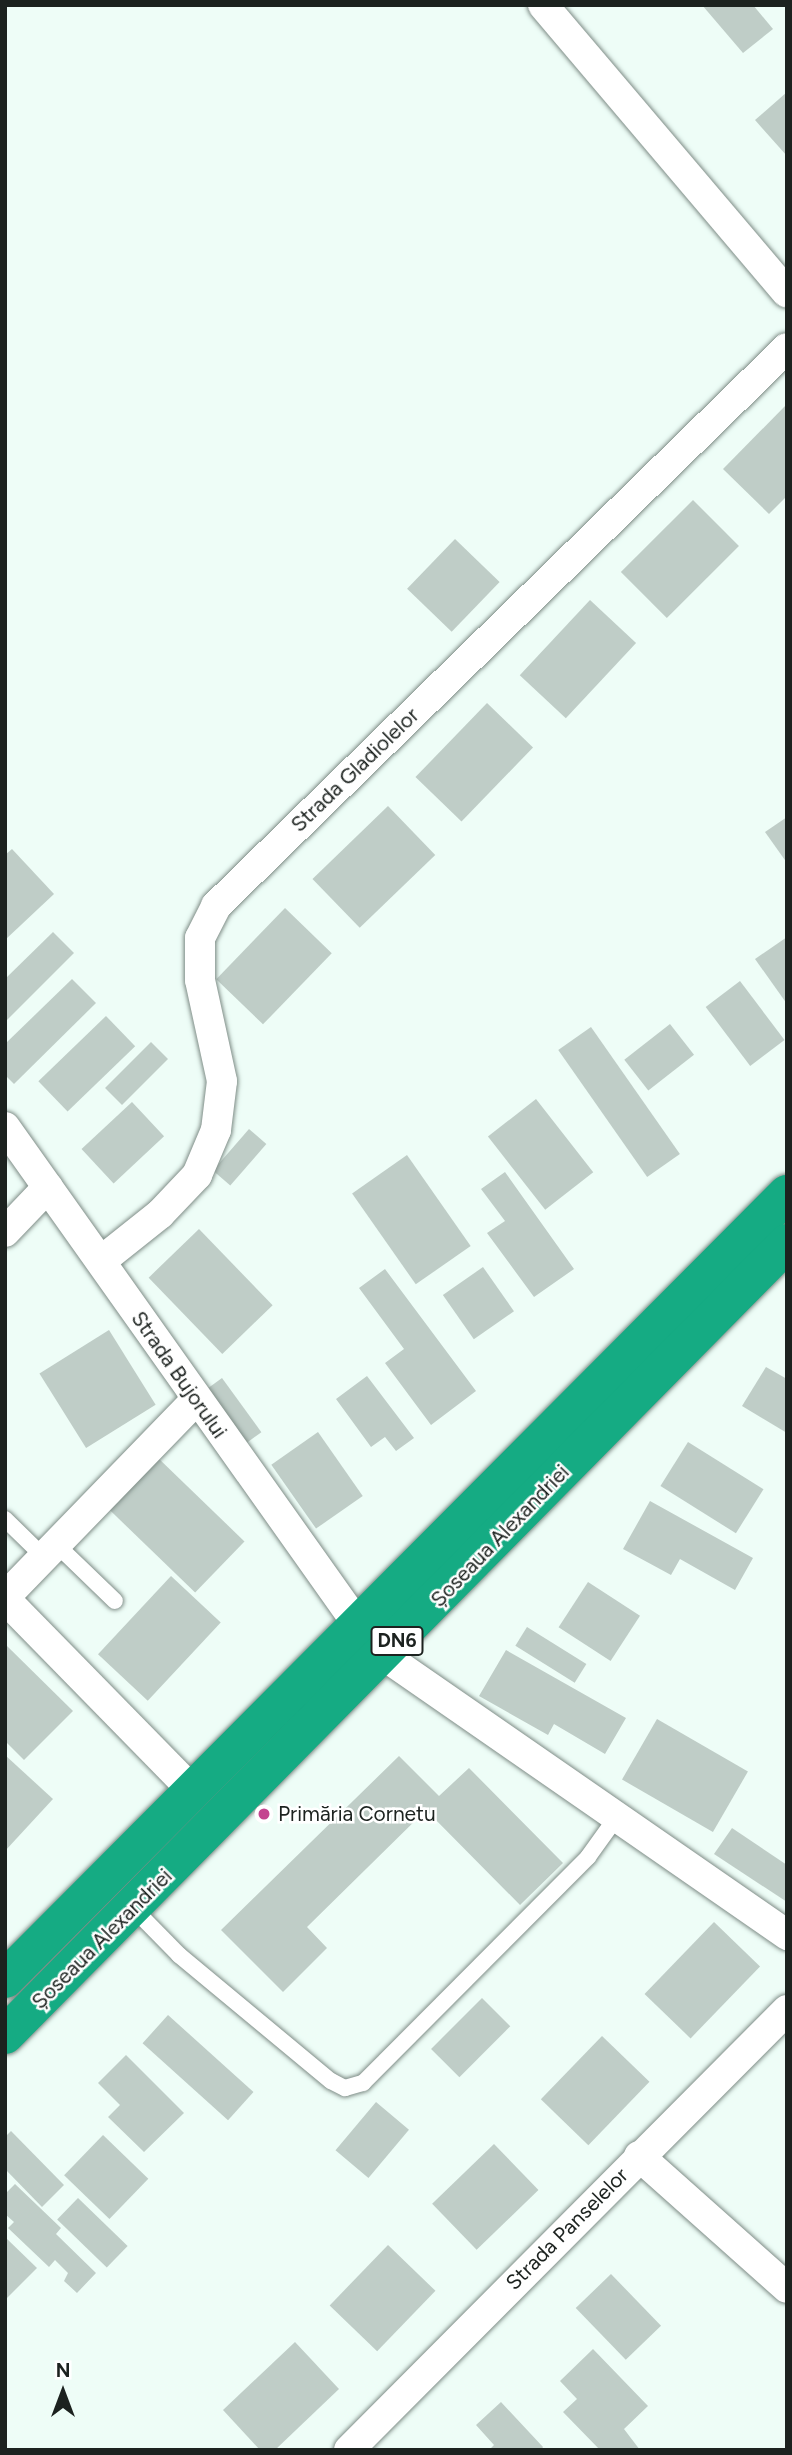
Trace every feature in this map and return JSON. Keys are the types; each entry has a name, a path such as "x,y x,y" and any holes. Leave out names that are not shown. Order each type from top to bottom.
{"highway":[{"name":"Șoseaua Alexandriei","path":"5,1979 356,1622 787,1194"},
{"name":"Șoseaua Alexandriei","path":"5,2035 134,1909 787,1243"}],"street":[{"path":"542,5 787,293"},
{"name":"Strada Gladiolelor","path":"101,1261 160,1214 197,1175 216,1130 222,1081 200,980 200,938 216,906 787,348"},
{"name":"Strada Bujorului","path":"5,1127 101,1261 195,1401 356,1622"},
{"path":"5,1232 48,1187"},
{"path":"192,1790 5,1598 195,1401"},
{"path":"383,1655 787,1935"},
{"name":"Strada Panselelor","path":"349,2450 639,2155 787,2010"},
{"path":"639,2155 787,2287"}],"lane":[{"path":"5,1519 115,1601"},
{"path":"134,1909 179,1955 331,2081 345,2088 363,2084 588,1857 616,1818"}],"building":[{"path":"702,5 753,5 773,29 743,53"},
{"path":"787,92 787,156 755,120"},
{"path":"787,404 787,496 769,514 723,469"},
{"path":"693,500 739,546 667,618 621,572"},
{"path":"455,539 500,582 452,632 407,589"},
{"path":"590,600 636,643 566,718 520,675"},
{"path":"487,703 533,747 461,822 415,777"},
{"path":"388,806 435,855 360,928 312,879"},
{"path":"787,817 787,863 765,832"},
{"path":"12,849 54,894 5,940 5,855"},
{"path":"285,908 332,953 263,1024 216,979"},
{"path":"53,932 74,953 5,1022 5,979"},
{"path":"787,937 787,1004 755,959"},
{"path":"72,979 96,1003 14,1084 5,1075 5,1044"},
{"path":"740,981 785,1040 750,1066 706,1007"},
{"path":"106,1016 135,1046 68,1112 38,1081"},
{"path":"670,1024 694,1055 648,1090 624,1060"},
{"path":"591,1027 680,1154 647,1177 558,1050"},
{"path":"151,1042 168,1059 122,1105 105,1088"},
{"path":"536,1099 593,1172 545,1210 488,1137"},
{"path":"132,1102 164,1136 114,1183 82,1149"},
{"path":"249,1129 266,1144 230,1186 213,1171"},
{"path":"407,1155 471,1246 416,1284 352,1193"},
{"path":"505,1172 574,1269 534,1297 487,1233 505,1221 481,1189"},
{"path":"199,1229 273,1305 222,1354 149,1278"},
{"path":"483,1267 514,1311 474,1339 443,1295"},
{"path":"385,1269 476,1391 431,1425 385,1363 404,1349 359,1288"},
{"path":"109,1330 156,1405 86,1448 39,1373"},
{"path":"766,1367 787,1379 787,1433 742,1406"},
{"path":"367,1376 414,1438 396,1451 385,1437 371,1447 336,1399"},
{"path":"222,1378 261,1432 243,1446 203,1392"},
{"path":"318,1432 363,1496 316,1529 271,1465"},
{"path":"688,1442 763,1489 736,1533 660,1486"},
{"path":"156,1456 244,1541 195,1593 107,1507"},
{"path":"650,1501 753,1558 735,1590 680,1559 671,1575 623,1549"},
{"path":"171,1576 221,1622 148,1701 98,1654"},
{"path":"588,1582 640,1616 611,1661 559,1627"},
{"path":"527,1627 586,1664 575,1683 515,1646"},
{"path":"5,1644 73,1711 24,1760 5,1741"},
{"path":"506,1650 626,1718 605,1754 554,1724 548,1735 479,1696"},
{"path":"657,1719 748,1772 713,1832 622,1780"},
{"path":"5,1755 53,1799 5,1851"},
{"path":"399,1756 439,1796 469,1768 563,1863 520,1905 426,1810 307,1927 327,1948 283,1992 221,1930"},
{"path":"732,1828 787,1865 787,1902 714,1854"},
{"path":"714,1922 760,1966 691,2038 645,1994"},
{"path":"482,1998 510,2026 459,2077 431,2049"},
{"path":"168,2015 253,2092 228,2120 143,2043"},
{"path":"602,2036 649,2082 588,2145 541,2099"},
{"path":"126,2055 184,2113 144,2152 108,2117 120,2105 98,2083"},
{"path":"376,2102 409,2130 368,2178 336,2150"},
{"path":"11,2131 64,2185 42,2207 5,2169 5,2137"},
{"path":"103,2135 148,2179 109,2219 64,2175"},
{"path":"494,2144 538,2190 477,2250 432,2204"},
{"path":"15,2184 61,2228 56,2234 96,2273 77,2293 64,2281 68,2273 55,2260 49,2267 8,2228 14,2222 5,2214 5,2194"},
{"path":"78,2198 128,2246 107,2268 57,2220"},
{"path":"5,2237 37,2268 5,2300"},
{"path":"388,2245 435,2291 377,2351 330,2305"},
{"path":"611,2274 661,2326 626,2360 576,2308"},
{"path":"295,2342 339,2389 275,2450 260,2450 223,2410"},
{"path":"593,2349 648,2406 624,2429 640,2450 600,2450 563,2412 577,2399 560,2381"},
{"path":"501,2402 543,2447 541,2450 489,2450 494,2445 476,2425"}],"place":[{"name":"Primăria Cornetu","path":"264,1814"}]}
